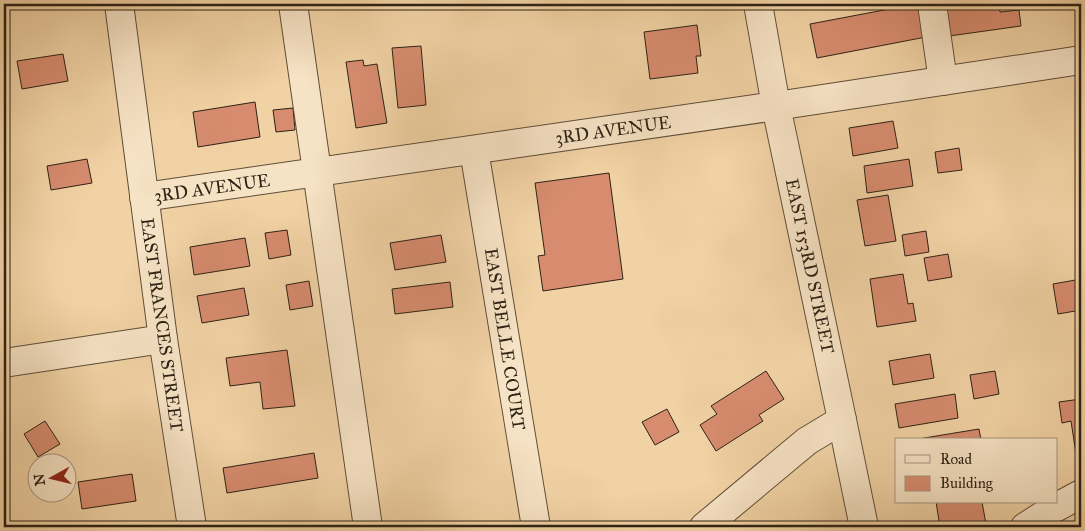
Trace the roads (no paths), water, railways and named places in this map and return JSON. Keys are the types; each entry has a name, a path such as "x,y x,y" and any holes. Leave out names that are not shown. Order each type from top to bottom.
{"street":[{"name":"EAST FRANCES STREET","path":"118,4 163,339 192,527"},
{"path":"294,4 368,527"},
{"name":"EAST 153RD STREET","path":"758,4 776,106 864,527"},
{"path":"932,4 943,81"},
{"name":"3RD AVENUE","path":"144,197 1081,60"},
{"name":"EAST BELLE COURT","path":"474,150 536,527"},
{"path":"4,363 163,339"},
{"path":"704,527 808,440 842,420"},
{"path":"1025,527 1081,494"}]}
